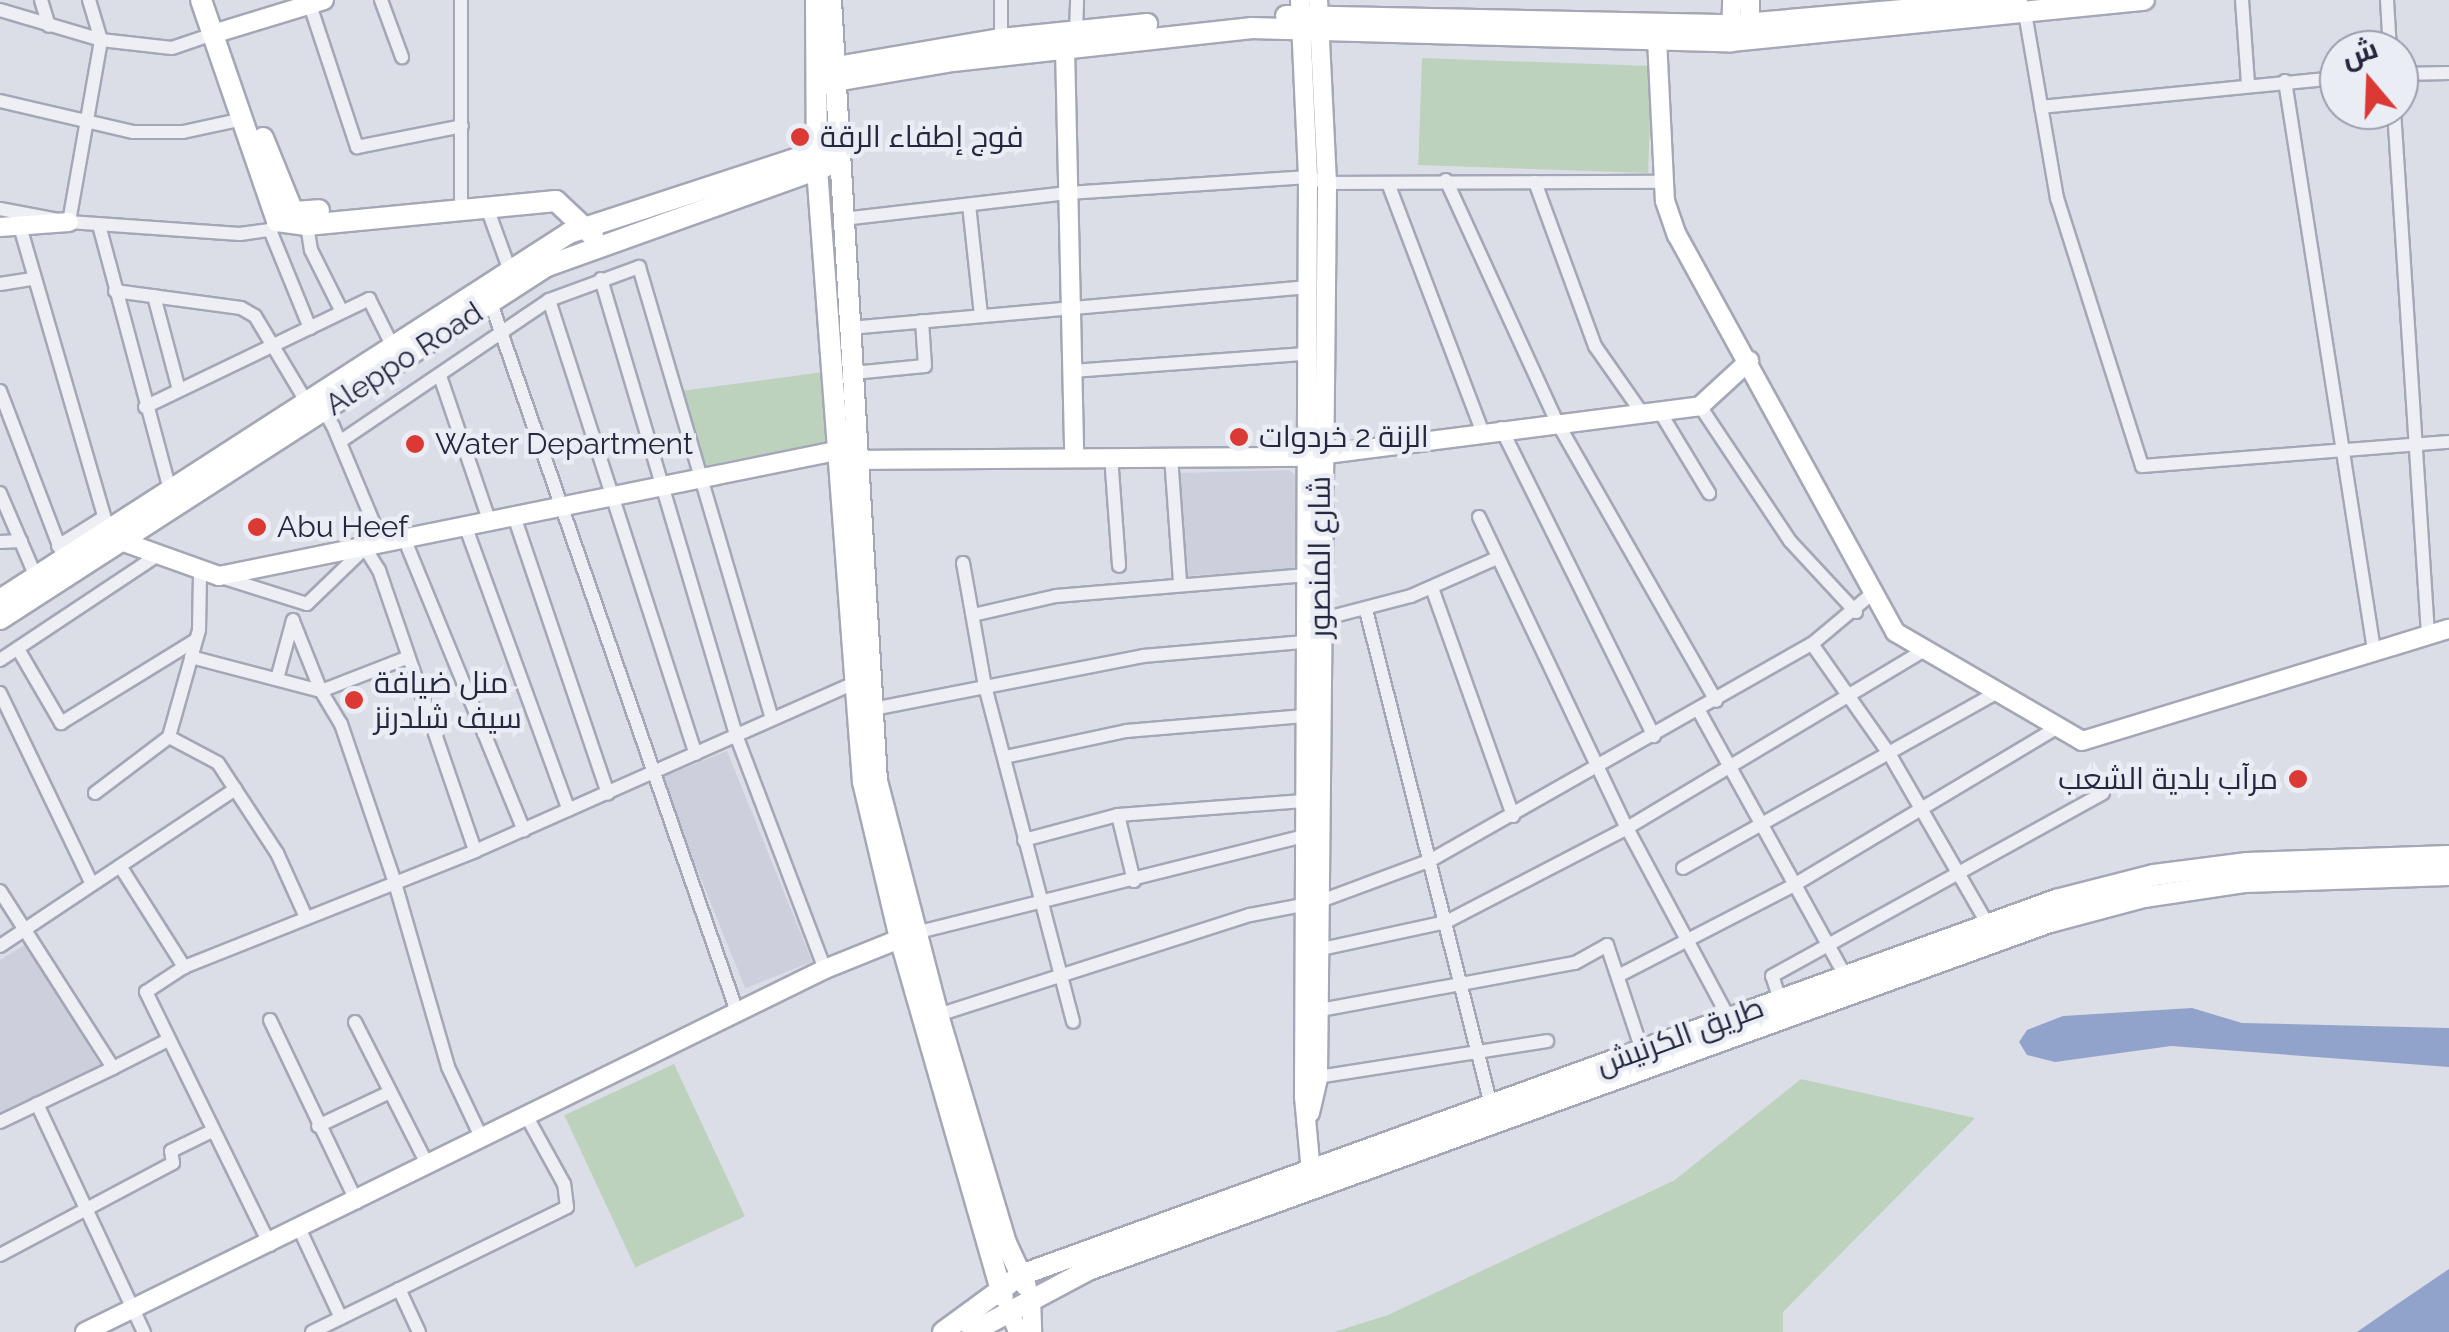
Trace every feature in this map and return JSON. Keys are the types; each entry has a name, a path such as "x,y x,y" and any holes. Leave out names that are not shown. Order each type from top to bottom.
{"main road":[{"path":"200,0 219,33 287,222"},
{"path":"214,0 219,33 244,118 287,222"},
{"path":"816,0 825,76 836,450 863,682 872,709 877,781 908,936 1031,1297"},
{"path":"825,76 831,0"},
{"path":"1309,15 1657,39 2144,0"},
{"path":"825,76 1070,40 1252,28 1309,15 1741,32 1938,4 2021,7"},
{"path":"825,76 1001,39 1070,40"},
{"path":"828,157 844,218 858,460 863,782 908,936 999,1288 1008,1308"},
{"name":"Aleppo Road","path":"316,407 393,348 592,224 828,157"},
{"name":"Aleppo Road","path":"0,600 36,577 61,553 172,498 547,266 828,157"},
{"path":"287,222 564,189 605,242"},
{"path":"287,222 556,200 592,224"},
{"name":"Aleppo Road","path":"0,619 111,529"},
{"name":"طريق الكرنيش","path":"1312,1179 1491,1105 1988,924 2154,875 2246,863 2449,856"},
{"name":"طريق الكرنيش","path":"943,1332 1021,1275 1231,1209 2106,907 2246,882 2449,876"},
{"name":"طريق الكرنيش","path":"972,1332 1031,1297 1231,1209"}],"street":[{"path":"41,0 49,26"},
{"path":"70,222 101,40 89,0"},
{"path":"381,0 402,57"},
{"path":"461,0 461,199"},
{"path":"1001,0 1001,39"},
{"path":"1074,456 1068,193 1070,40 1078,0"},
{"path":"1732,0 1741,32"},
{"path":"1741,32 1750,0"},
{"path":"2242,0 2248,84"},
{"path":"2387,0 2389,30"},
{"path":"0,10 101,40 172,48 317,2 356,148 462,126"},
{"path":"2021,7 2057,198 2142,466 2449,442"},
{"name":"شارع المنصور","path":"1309,15 1318,180 1310,903 1311,1012 1318,1077 1310,1113 1312,1179"},
{"path":"1657,39 1663,182 1677,235 1896,632 2054,729 2082,740 2449,629"},
{"path":"2419,74 2449,73"},
{"path":"2041,106 2319,79"},
{"path":"2285,82 2339,450 2374,650"},
{"path":"0,101 89,125 182,132 244,118"},
{"path":"2395,130 2428,635"},
{"path":"844,218 1068,193 1318,180 1663,182"},
{"name":"شارع المنصور","path":"1310,1113 1304,1097 1318,950 1303,836 1304,642 1313,621 1304,575 1312,455 1304,354 1304,287 1318,180"},
{"path":"1446,180 1558,422 1716,701"},
{"path":"1534,182 1595,346 1708,493"},
{"path":"1388,183 1491,429 1654,736"},
{"path":"486,205 510,272"},
{"path":"968,205 980,315"},
{"path":"0,209 99,225 287,222"},
{"path":"0,227 21,230 70,222"},
{"path":"287,222 311,250 342,312"},
{"path":"287,222 310,328"},
{"path":"99,225 172,498"},
{"path":"21,230 111,529 158,555 209,575 307,604 373,546"},
{"path":"341,441 550,300 639,267 772,718"},
{"path":"0,284 33,278"},
{"path":"601,278 736,735 825,969"},
{"path":"850,328 1070,304 1304,287"},
{"path":"115,291 241,308 255,316 341,441 404,659 474,851"},
{"path":"154,296 179,390"},
{"path":"145,406 368,299 393,348"},
{"path":"550,300 696,754"},
{"path":"491,303 737,1012"},
{"path":"852,373 925,366 922,321"},
{"path":"1072,371 1304,354"},
{"path":"209,575 373,546 612,493 836,450 858,460 1312,455 1491,429 1650,413 1700,406 1749,361"},
{"path":"440,376 489,520"},
{"path":"0,391 7,428 61,553"},
{"path":"1700,406 1790,541 1856,612"},
{"path":"1110,456 1119,566"},
{"path":"1171,456 1180,583"},
{"path":"0,492 36,577"},
{"path":"514,516 608,793"},
{"path":"1479,517 1628,828 1730,1018"},
{"path":"465,525 568,810"},
{"path":"404,538 524,830"},
{"path":"0,542 21,540"},
{"path":"0,660 158,555"},
{"path":"1313,621 1366,610 1432,588 1496,558"},
{"path":"963,563 985,686 1073,1022"},
{"path":"95,793 170,738 209,575"},
{"path":"973,615 1056,596 1304,575"},
{"path":"1432,588 1513,816"},
{"path":"938,1015 1310,903 1432,860 1812,644 1856,612 1874,592"},
{"path":"276,679 296,602"},
{"path":"1366,610 1491,1105"},
{"path":"293,621 321,691 341,724 395,883 424,999 482,1139"},
{"path":"18,649 61,723 196,640"},
{"path":"872,709 1143,656 1304,642"},
{"path":"1812,644 1890,755 1988,924"},
{"path":"1318,950 1446,922 1628,828 1924,650"},
{"path":"191,657 321,691 404,659"},
{"path":"270,1245 146,992 184,967 305,915 474,851 772,718 863,682"},
{"path":"1683,868 1762,828 1996,693"},
{"path":"0,694 92,884"},
{"path":"1698,711 1845,976"},
{"path":"1005,756 1109,734 1304,716"},
{"path":"1618,976 1690,943 1794,885 2054,729"},
{"path":"170,738 218,763 277,853 305,915"},
{"path":"0,946 235,790"},
{"path":"1780,1000 1772,976 2103,793"},
{"path":"1024,840 1118,815 1303,800"},
{"path":"1118,815 1134,881"},
{"path":"84,1332 270,1245 825,969 908,936 1040,906 1303,836"},
{"path":"120,866 184,967"},
{"path":"0,891 113,1068"},
{"path":"1311,1012 1462,989 1576,964 1607,945 1642,1050"},
{"path":"270,1020 357,1202"},
{"path":"355,1022 428,1166"},
{"path":"0,1122 168,1040"},
{"path":"1318,1077 1547,1041"},
{"path":"318,1126 390,1092"},
{"path":"37,1104 144,1332"},
{"path":"312,1332 567,1206 564,1184 527,1116"},
{"path":"0,1255 173,1162 171,1151 212,1131"},
{"path":"300,1230 341,1318"},
{"path":"399,1289 419,1332"},
{"path":"1031,1297 1032,1332"},
{"path":"1008,1308 1018,1332"}],"shaded area":[{"path":"1289,470 1295,475 1296,569 1186,576 1178,473"},
{"path":"727,751 812,961 745,988 660,778"},
{"path":"26,944 102,1068 0,1116 0,960"}],"green space":[{"path":"1422,58 1652,66 1648,173 1418,165"},
{"path":"823,372 828,442 703,466 681,391"},
{"path":"674,1064 745,1216 635,1267 564,1115"},
{"path":"1801,1079 1975,1118 1783,1312 1783,1332 1334,1332 1388,1315 1675,1180"}],"water":[{"path":"2192,1008 2242,1023 2449,1028 2449,1067 2171,1046 2055,1062 2027,1055 2019,1042 2027,1030 2063,1016"},
{"path":"2449,1269 2449,1332 2357,1332 2390,1309"}],"place":[{"name":"فوج إطفاء الرقة","path":"800,137"},
{"name":"الزنة 2 خردوات","path":"1239,437"},
{"name":"Water Department","path":"415,444"},
{"name":"Abu Heef","path":"257,527"},
{"name":"منل ضيافة سيف شلدرنز","path":"354,700"},
{"name":"مرآب بلدية الشعب","path":"2298,779"}]}
